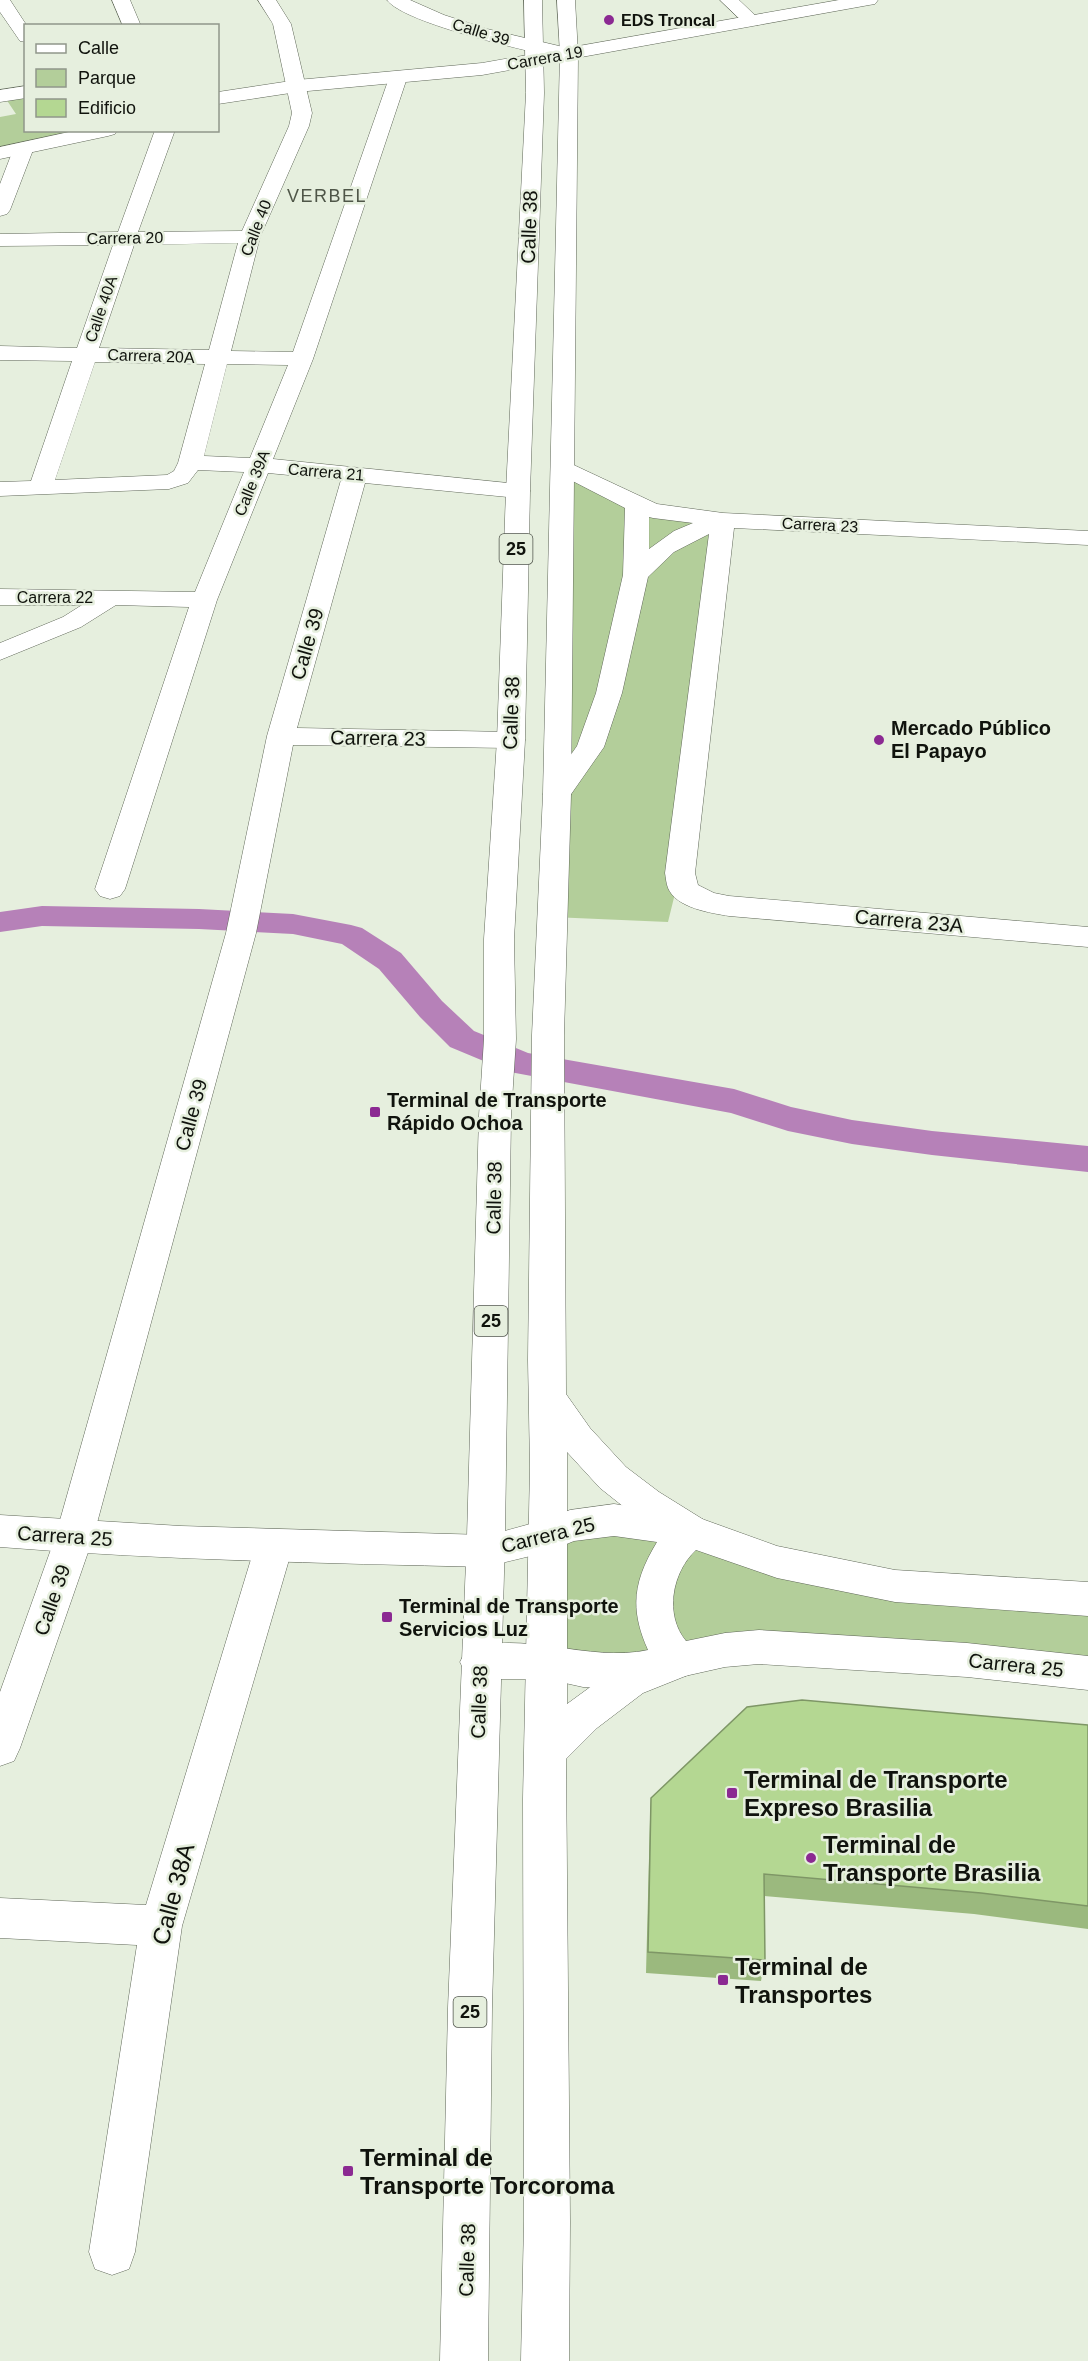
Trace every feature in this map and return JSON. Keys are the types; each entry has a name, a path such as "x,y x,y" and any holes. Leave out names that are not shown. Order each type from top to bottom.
{"main road":[{"path":"2,0 24,34"},
{"path":"122,0 131,24"},
{"name":"Calle 40","path":"190,463 216,358 250,237 299,126 302,113 282,24 267,0"},
{"name":"Calle 39","path":"396,0 535,54"},
{"name":"Calle 38","path":"464,2361 470,2008 500,1039 499,939 511,740 535,54 533,0"},
{"name":"Calle 38","path":"545,2361 547,2222 544,1799 547,1751 548,1536 547,1087 557,794 563,467 569,54 566,0"},
{"path":"729,0 752,21"},
{"name":"Carrera 19","path":"219,98 297,86 461,72 535,54 569,54 869,0"},
{"name":"Calle 39A","path":"110,889 204,600 302,358 398,78"},
{"path":"0,96 24,92"},
{"path":"0,153 23,150 100,132"},
{"name":"Calle 40A","path":"40,488 164,132"},
{"path":"0,210 23,150"},
{"name":"Carrera 20","path":"0,240 250,237"},
{"name":"Carrera 20A","path":"0,353 302,358"},
{"path":"0,489 170,482 179,480 185,475 190,463"},
{"name":"Carrera 21","path":"190,463 259,465 518,491"},
{"name":"Carrera 23","path":"563,467 637,505 661,513 723,520 1088,538"},
{"name":"Calle 39","path":"0,1748 74,1538 244,922 281,736 355,475"},
{"path":"557,794 590,747 609,693 636,575 637,505"},
{"path":"636,575 665,547 683,536 723,520"},
{"name":"Carrera 23A","path":"723,520 680,873 682,887 693,896 708,903 729,906 1088,937"},
{"name":"Carrera 22","path":"0,597 204,600"},
{"path":"0,652 72,622 111,597"},
{"name":"Carrera 23","path":"281,736 511,740"},
{"path":"547,1751 584,1715 630,1680 679,1661 664,1643 658,1627 655,1595 662,1565 670,1551 691,1531 639,1499 611,1474 563,1421 548,1396"},
{"name":"Carrera 25","path":"0,1531 74,1538 485,1551 548,1536 570,1526 614,1520 691,1531 777,1562 895,1586 1088,1599"},
{"name":"Calle 38A","path":"112,2252 161,1926 274,1546"},
{"name":"Carrera 25","path":"480,1662 547,1662 584,1670 627,1672 725,1650 759,1647 967,1660 1088,1673"},
{"path":"0,1918 161,1926"}],"green space":[{"path":"24,92 24,132 103,132 0,153 0,117 16,114 4,96"},
{"path":"563,467 637,505 723,520 680,873 668,922 552,917"},
{"path":"547,1519 777,1562 1088,1599 1088,1673 967,1660 547,1662"}],"building":[{"name":"Terminal de Transporte Brasilia","path":"802,1700 1088,1725 1088,1906 981,1893 764,1874 765,1960 648,1952 651,1798 747,1707"}],"waterway":[{"path":"0,922 42,916 199,919 293,924 351,935 390,961 431,1009 462,1039 522,1064 734,1101 788,1119 852,1132 932,1143 1088,1159"}],"place":[{"name":"EDS Troncal","path":"609,20"},
{"name":"Mercado Público El Papayo","path":"879,740"},
{"name":"Terminal de Transporte Rápido Ochoa","path":"375,1112"},
{"name":"Terminal de Transporte Servicios Luz","path":"387,1617"},
{"name":"Terminal de Transporte Expreso Brasilia","path":"732,1793"},
{"name":"Terminal de Transporte Brasilia","path":"811,1858"},
{"name":"Terminal de Transportes","path":"723,1980"},
{"name":"Terminal de Transporte Torcoroma","path":"348,2171"}],"district":[{"name":"VERBEL","path":"327,196"}]}
